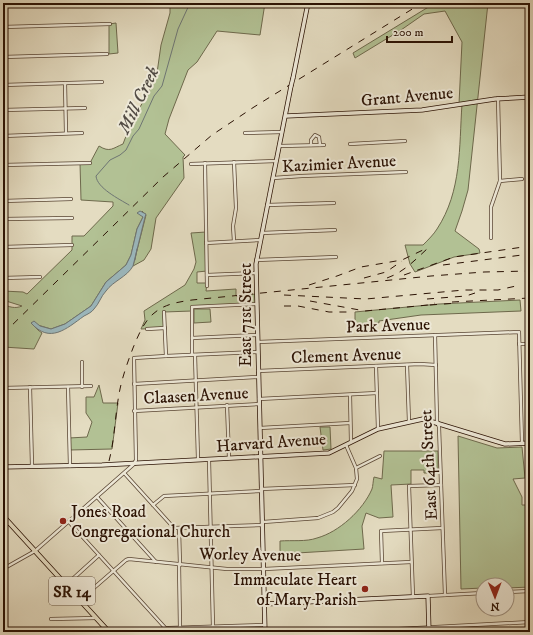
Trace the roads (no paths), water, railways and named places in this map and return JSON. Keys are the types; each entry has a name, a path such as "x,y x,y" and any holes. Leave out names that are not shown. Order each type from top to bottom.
{"main road":[{"name":"East 71st Street","path":"265,632 256,260 308,3"},
{"name":"Grant Avenue","path":"286,116 422,110 498,98 530,97"},
{"path":"287,108 290,113 294,115"},
{"name":"Harvard Avenue","path":"3,467 70,466 329,453 378,429 423,419 505,444 530,443"},
{"name":"SR 14","path":"3,516 108,631"},
{"path":"265,604 428,596 429,630"}],"street":[{"path":"3,27 110,24"},
{"path":"3,57 107,54"},
{"path":"3,85 102,82"},
{"path":"65,83 66,133"},
{"path":"491,238 491,207 500,181 498,98"},
{"path":"3,110 85,108"},
{"path":"245,133 282,132"},
{"path":"3,136 82,133"},
{"path":"311,145 311,140 315,135 319,137 320,145"},
{"path":"350,144 405,141"},
{"path":"280,146 324,145"},
{"path":"191,164 276,161"},
{"path":"234,162 236,208 233,226 234,241"},
{"path":"3,165 90,163"},
{"path":"205,163 207,204 207,286"},
{"name":"Kazimier Avenue","path":"273,178 406,172"},
{"path":"500,181 522,179"},
{"path":"3,201 71,199"},
{"path":"267,206 334,203"},
{"path":"3,219 72,218"},
{"path":"262,233 335,230"},
{"path":"206,242 260,240"},
{"path":"3,247 72,245"},
{"path":"256,260 336,257"},
{"path":"207,275 256,272"},
{"path":"3,278 40,277"},
{"path":"198,459 196,380 192,338 192,307 257,304"},
{"path":"164,312 166,356"},
{"path":"147,329 165,328"},
{"name":"Park Avenue","path":"258,342 519,332 519,344"},
{"path":"192,338 257,335"},
{"name":"East 64th Street","path":"435,335 445,595"},
{"path":"522,443 519,344 530,344"},
{"path":"3,569 35,551 135,463 134,358 258,352"},
{"path":"82,362 82,387"},
{"path":"406,365 409,422"},
{"name":"Clement Avenue","path":"258,371 436,365"},
{"path":"376,366 378,429"},
{"path":"134,384 258,377"},
{"path":"3,388 91,386"},
{"path":"68,387 70,466"},
{"path":"30,388 32,466"},
{"name":"Claasen Avenue","path":"259,399 377,394"},
{"path":"350,395 351,443"},
{"name":"Claasen Avenue","path":"134,411 259,404"},
{"path":"227,405 229,458"},
{"path":"260,428 350,423"},
{"path":"124,474 174,528 211,528 309,520 326,516 338,508 349,496 355,485 357,479 356,468 346,445"},
{"path":"356,468 380,456"},
{"path":"209,459 213,627"},
{"path":"153,505 164,496 355,485"},
{"path":"413,596 409,486 441,485"},
{"path":"97,497 157,562"},
{"path":"69,522 169,632"},
{"path":"3,527 10,523"},
{"path":"382,563 381,531 442,528"},
{"path":"179,529 180,628"},
{"path":"66,585 99,555"},
{"name":"Worley Avenue","path":"80,600 127,560 227,570 411,562"},
{"path":"515,592 530,591"},
{"path":"428,596 475,593"},
{"path":"51,619 96,618"},
{"path":"343,632 429,630 530,622"},
{"path":"233,626 233,632"},
{"path":"162,632 166,629 180,628 265,626"},
{"path":"93,632 108,631"}],"water":[{"path":"140,211 146,214 133,266 127,273 112,284 93,310 71,326 58,332 45,333 31,323 34,321 40,326 51,329 65,324 91,306 106,282 126,265 131,255 137,229 143,217 137,213"}],"waterway":[{"name":"Mill Creek","path":"129,205 104,189 100,185 96,176 110,160 126,150 133,136 139,129 154,96 162,86 178,29 190,3"},
{"name":"Mill Creek","path":"135,260 137,249"}],"railway":[{"path":"3,334 163,177 212,135 254,107 422,3"},
{"path":"404,275 454,257 530,246"},
{"path":"387,278 404,269 428,248"},
{"path":"309,285 361,267 402,260 423,250"},
{"path":"443,265 530,254"},
{"path":"364,278 386,272 402,261"},
{"path":"109,461 113,443 120,389 131,353 146,321 153,314 166,306 192,300 431,276 484,272 530,271"},
{"path":"284,295 366,299 464,290 498,290 516,286"},
{"path":"427,299 466,296 475,293"},
{"path":"452,302 530,298"},
{"path":"310,301 365,311 435,303"},
{"path":"430,305 458,303"},
{"path":"284,306 298,306 329,312 348,312"}],"place":[{"name":"Jones Road Congregational Church","path":"63,521"},
{"name":"Immaculate Heart of Mary Parish","path":"365,589"}]}
